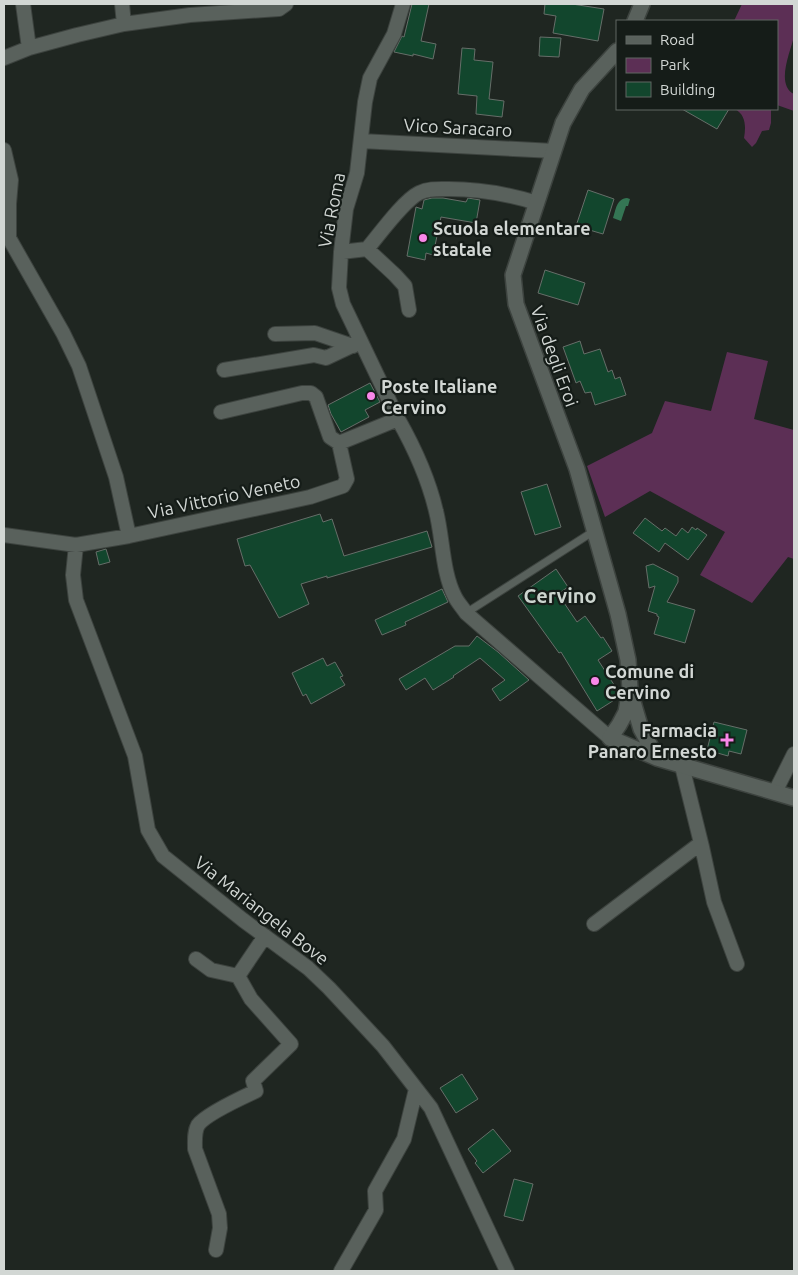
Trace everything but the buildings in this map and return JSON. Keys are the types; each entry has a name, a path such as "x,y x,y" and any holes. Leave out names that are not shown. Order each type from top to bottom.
{"street":[{"path":"23,4 29,48"},
{"path":"122,4 124,24"},
{"path":"4,58 29,48 124,24 190,15 279,9 286,4"},
{"name":"Via Roma","path":"403,4 394,34 370,78 364,102 357,173 346,209 341,252 339,288 343,304 357,344 407,435 426,475 436,511 448,580 455,598 466,613 610,738"},
{"path":"635,20 642,4"},
{"name":"Via degli Eroi","path":"616,52 582,90 563,123 513,274 516,304 577,470 618,614 628,660 630,689 641,728 657,758"},
{"name":"Vico Saracaro","path":"361,141 554,151"},
{"path":"4,150 11,180 8,204 9,238 63,333 79,366 116,477 129,536"},
{"path":"341,252 367,249 404,206 418,193 431,188 471,189 517,196 537,203"},
{"path":"367,249 405,286 409,310"},
{"path":"275,334 314,333 357,344"},
{"path":"224,370 314,355 326,358 357,344"},
{"path":"221,412 302,393 311,393 316,397 330,437 339,443 398,419"},
{"name":"Via Vittorio Veneto","path":"4,535 76,545 129,536 310,497 343,486 347,479 339,443"},
{"name":"Via Mariangela Bove","path":"76,545 73,575 76,600 135,756 148,830 163,856 243,920 308,968 383,1046 431,1108 507,1271"},
{"name":"Via degli Eroi","path":"610,738 626,712 630,689"},
{"path":"610,738 657,758 794,798"},
{"path":"775,792 794,754"},
{"path":"682,766 714,902 737,964"},
{"path":"594,924 701,843"},
{"path":"238,976 265,936"},
{"path":"196,959 211,970 238,976 251,999 291,1044 253,1081 256,1091 205,1117 198,1125 194,1137 195,1148 220,1220 216,1250"},
{"path":"341,1271 376,1210 375,1191 404,1140 416,1089"}],"lane":[{"path":"466,613 594,531"}],"green space":[{"path":"742,4 794,4 795,32 785,75 788,89 794,94 794,111 778,105 778,20 734,20"},
{"path":"736,110 771,110 769,130 762,131 752,147 744,138 745,126"},
{"path":"727,352 768,361 754,419 794,430 794,559 788,557 752,603 700,575 725,532 650,491 605,517 587,466 652,433 665,401 711,411"}],"shaded area":[{"path":"630,199 621,221 613,218 621,200"}],"place":[{"name":"Scuola elementare statale","path":"423,238"},
{"name":"Poste Italiane Cervino","path":"371,396"},
{"name":"Comune di Cervino","path":"595,681"},
{"name":"Farmacia Panaro Ernesto","path":"727,740"}],"district":[{"name":"Cervino","path":"560,595"}]}
